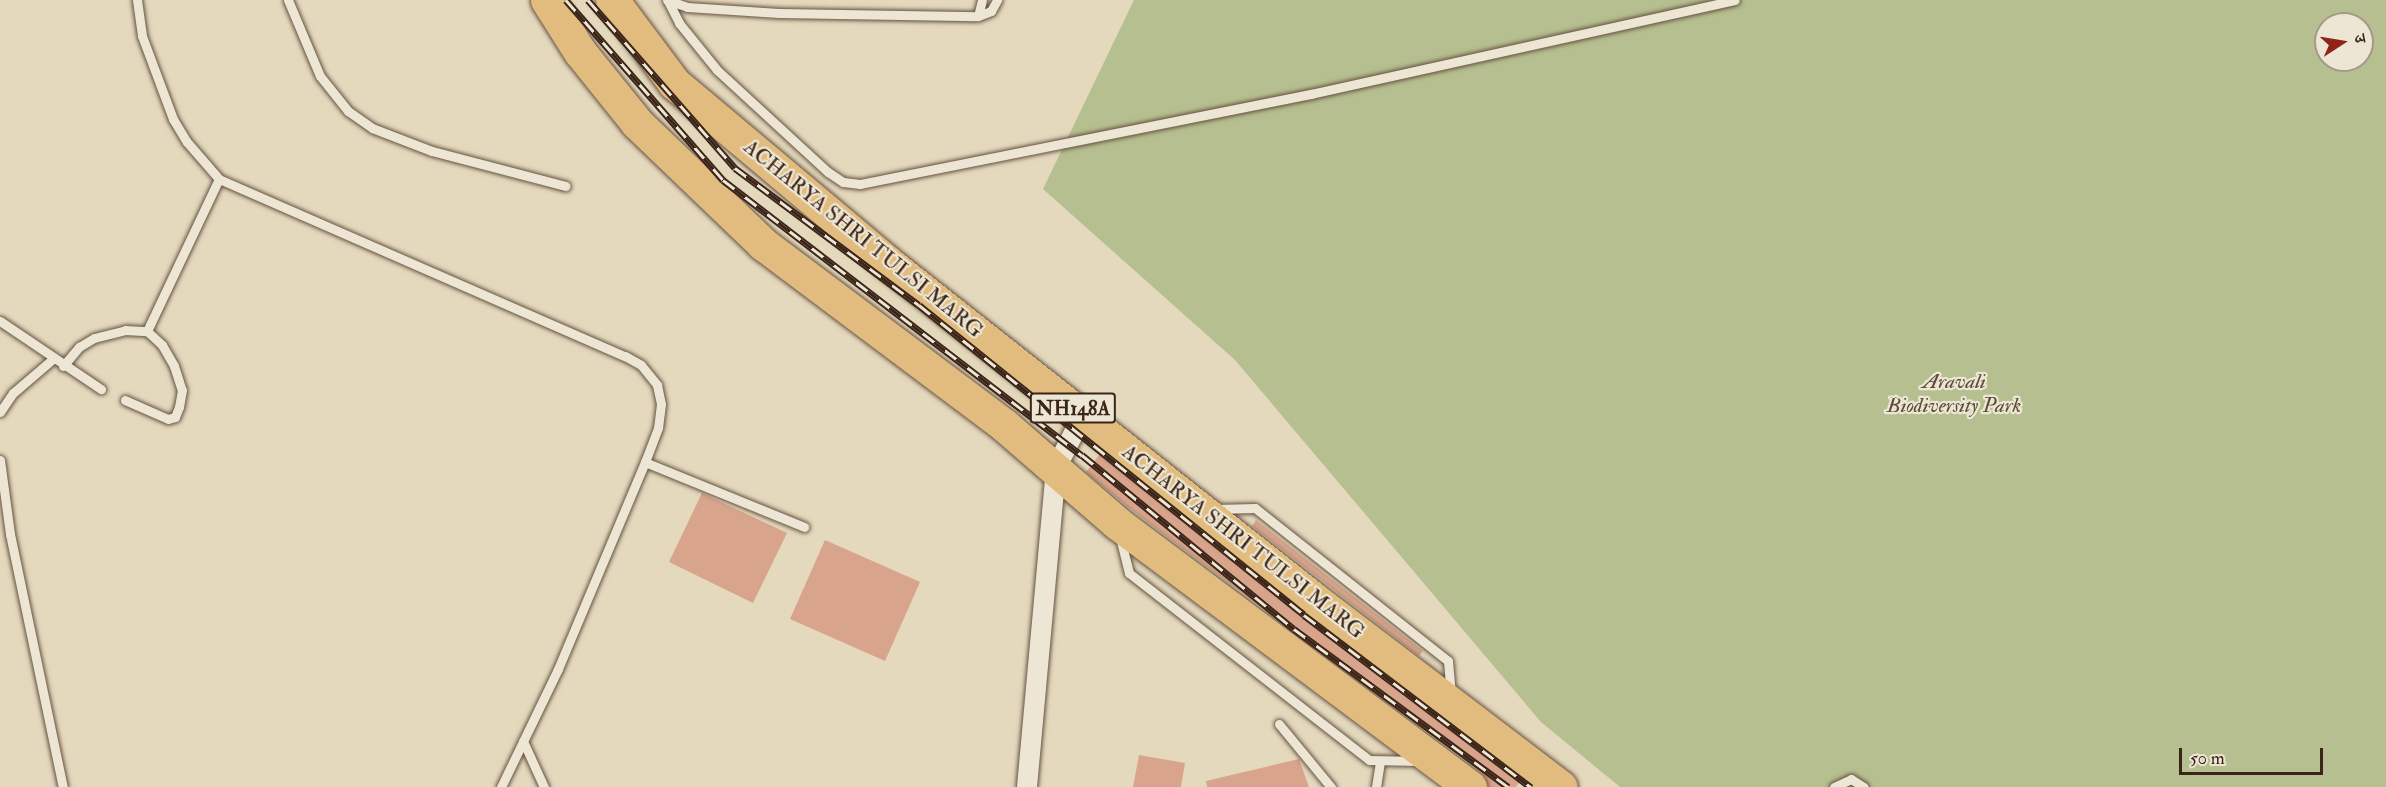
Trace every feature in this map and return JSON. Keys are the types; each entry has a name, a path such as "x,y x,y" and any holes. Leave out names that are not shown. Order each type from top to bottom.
{"highway":[{"name":"NH148A","path":"547,0 580,52 637,123 763,244 1056,468 1117,523 1470,787"},
{"name":"ACHARYA SHRI TULSI MARG","path":"612,0 674,83 887,262 1083,415 1200,510 1561,787"}],"street":[{"path":"1027,787 1056,468 1083,415"}],"lane":[{"path":"137,0 142,36 173,119 219,179 641,365 652,376 660,396 658,428 558,669 501,787"},
{"path":"288,0 320,76 348,111 372,128 432,151 565,186"},
{"path":"667,0 687,7 779,13 978,16 991,11 998,0"},
{"path":"667,0 679,22 717,70 828,172 843,182 860,184 1311,94 1735,0"},
{"path":"978,16 982,0"},
{"path":"147,331 219,179"},
{"path":"0,321 63,366 101,389"},
{"path":"63,366 79,347 94,338 125,330 147,331 162,345 174,366 182,390 179,407 175,417 168,419 125,400"},
{"path":"0,412 13,393 54,358"},
{"path":"0,460 10,534 63,787"},
{"path":"645,462 804,527"},
{"path":"1117,523 1129,573 1369,760 1380,762 1433,760"},
{"path":"1279,724 1331,787"},
{"path":"523,741 544,787"},
{"path":"1376,787 1380,762"},
{"path":"1834,787 1851,779 1864,787"}],"green space":[{"name":"Aravali Biodiversity Park","path":"1134,0 2386,0 2386,787 1620,787 1541,722 1235,360 1043,189"}],"building":[{"path":"1100,454 1521,780 1516,787 1488,787 1481,772 1129,508 1086,472"},
{"path":"702,493 787,533 753,603 669,562"},
{"path":"1256,520 1423,651 1419,656 1252,526"},
{"path":"825,540 920,582 885,661 790,619"},
{"path":"1139,755 1185,763 1181,787 1133,787"},
{"path":"1299,759 1309,787 1207,787 1206,781"}],"railway":[{"path":"566,0 723,180 1082,455 1294,629 1508,787"},
{"path":"588,0 735,168 919,305 1304,615 1531,787"}]}
